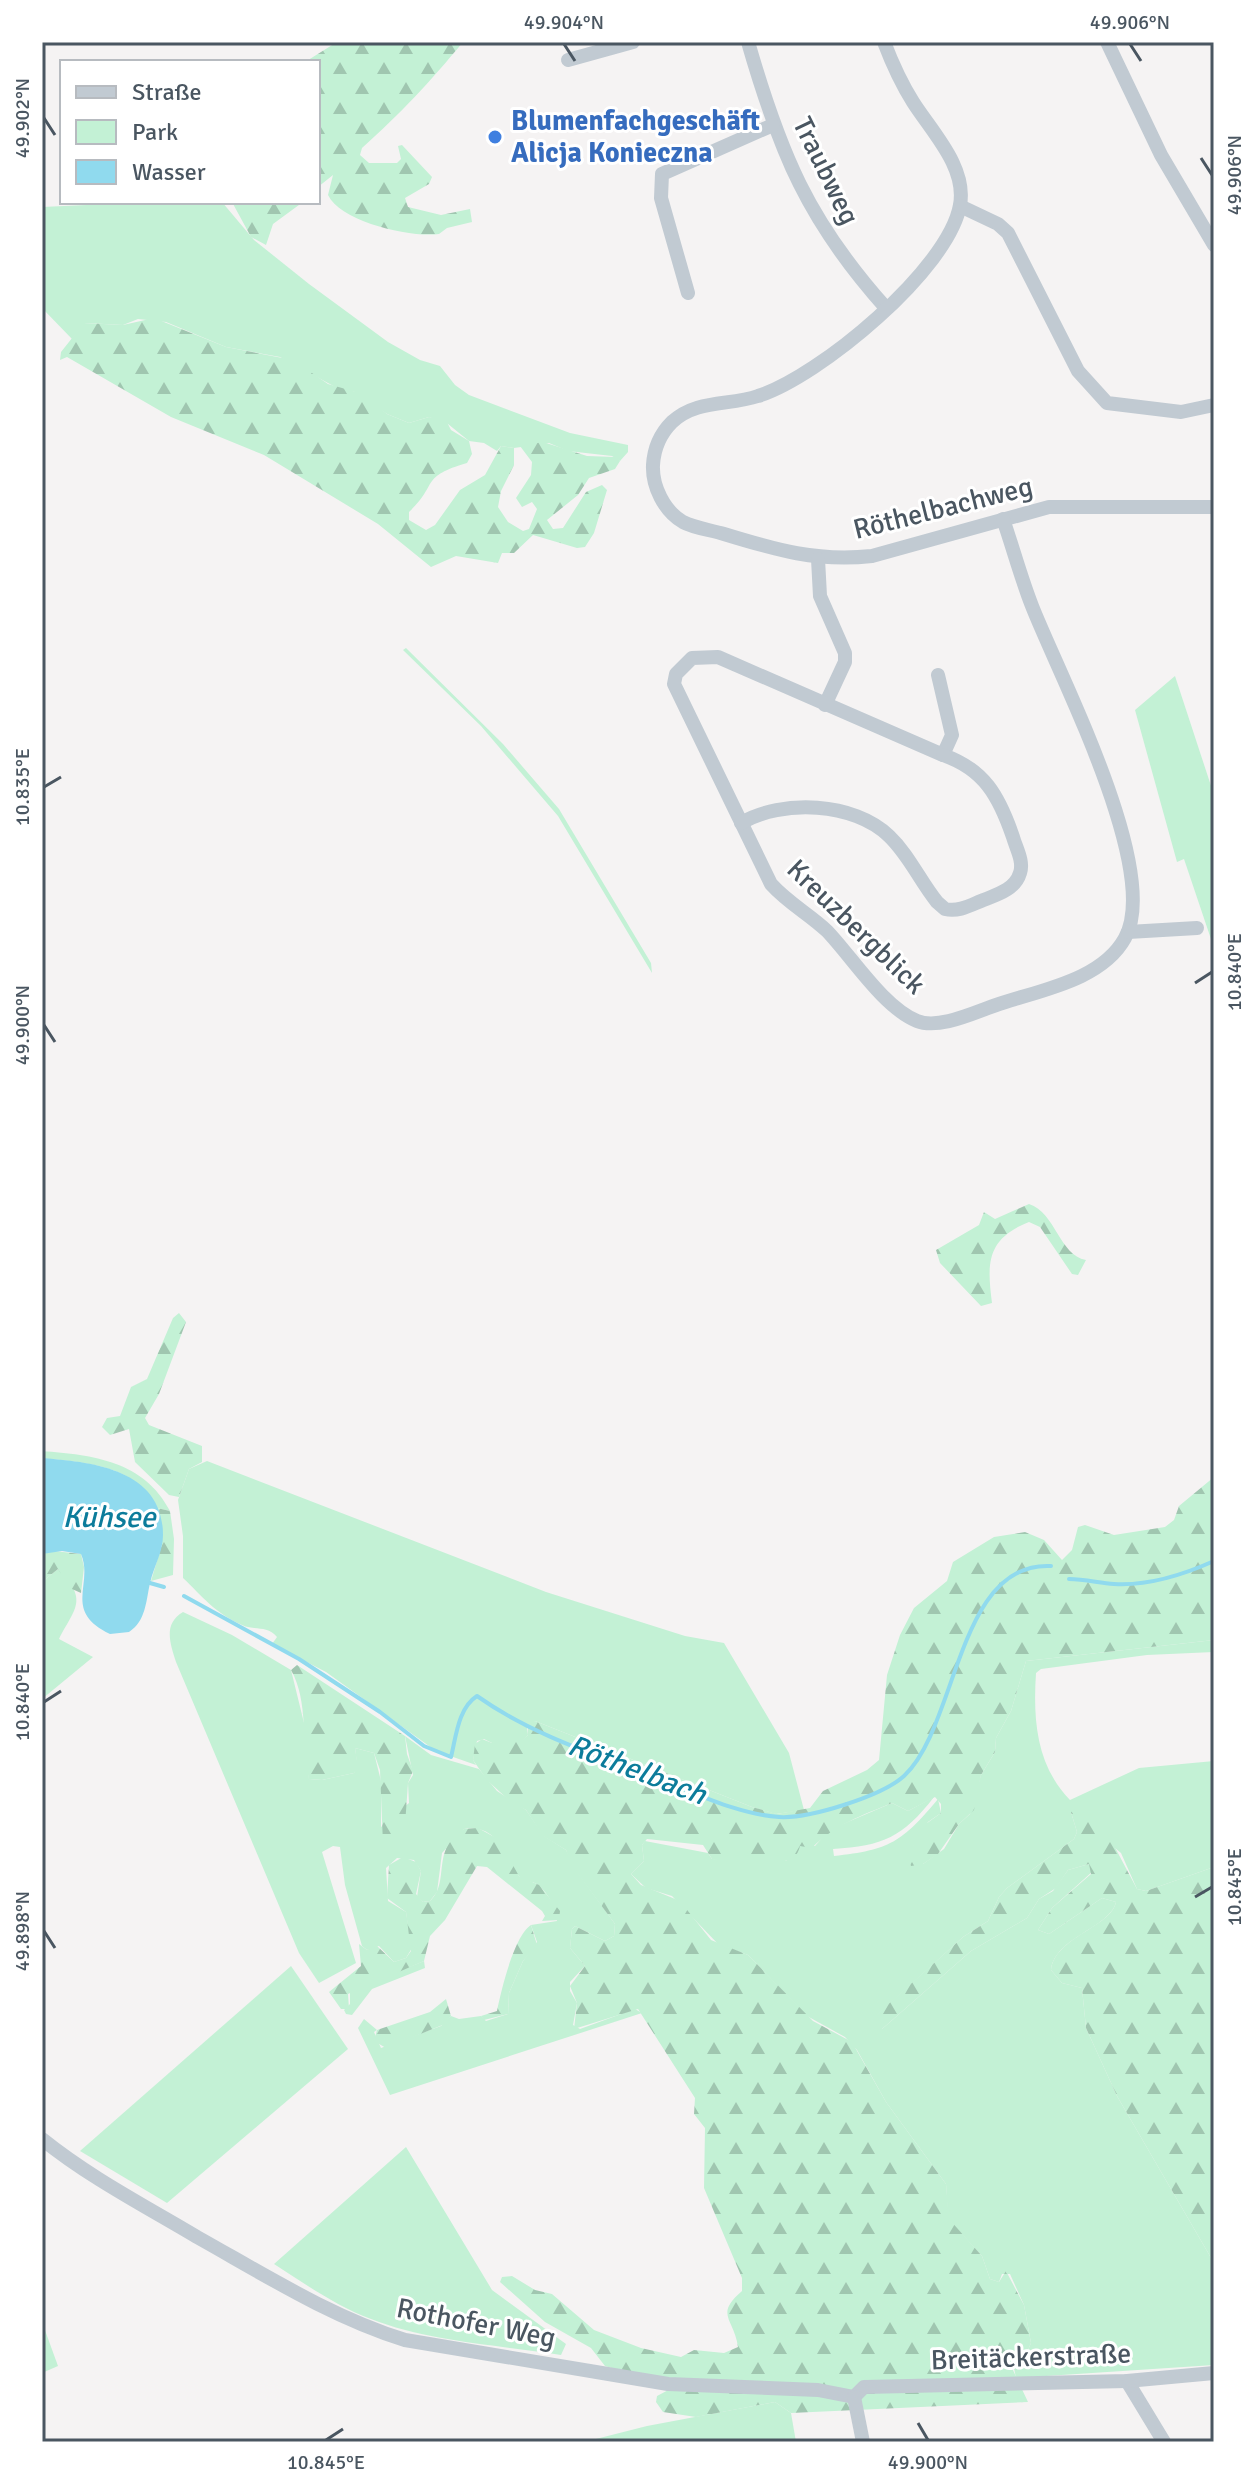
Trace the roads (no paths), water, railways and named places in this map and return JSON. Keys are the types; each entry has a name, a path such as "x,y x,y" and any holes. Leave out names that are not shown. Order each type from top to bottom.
{"street":[{"path":"568,60 633,42"},
{"name":"Traubweg","path":"748,42 773,125 815,217 836,249 886,308"},
{"path":"884,42 905,89 957,171 960,206 934,257 886,308"},
{"path":"1107,42 1161,155 1213,241"},
{"path":"688,293 661,198 662,174 773,125"},
{"path":"960,206 998,224 1008,233 1078,371 1107,403 1181,412 1214,405"},
{"name":"Röthelbachweg","path":"886,308 823,363 792,381 759,396 694,407 682,414 661,436 655,450 653,479 657,490 684,523 818,559 872,556 1049,507 1214,507"},
{"path":"1003,519 1032,605 1103,771 1129,870 1133,916 1128,932 1197,928"},
{"path":"818,559 820,596 845,653 845,662 825,705"},
{"name":"Kreuzbergblick","path":"741,823 763,812 794,805 812,806 872,824 892,838 945,909 963,908 1012,887 1021,871 1021,861 1005,814 991,787 974,770 718,657 695,657 681,667 674,684 676,695 771,884 825,929 894,1004 917,1021 955,1019 1076,979 1109,958 1128,932"},
{"path":"938,675 952,735 943,755"},
{"name":"Rothofer Weg","path":"42,2139 144,2206 232,2256 344,2319 391,2336 668,2384 828,2391 854,2397"},
{"name":"Breitäckerstraße","path":"854,2397 864,2387 1127,2381 1214,2373"},
{"path":"1127,2381 1164,2442"},
{"path":"854,2397 863,2442"}],"water":[{"name":"Kühsee","path":"42,1458 82,1462 121,1473 138,1483 151,1496 160,1513 162,1547 142,1616 129,1632 110,1634 87,1616 82,1597 84,1565 81,1554 62,1551 42,1554"}],"waterway":[{"name":"Röthelbach","path":"1069,1579 1114,1584 1139,1583 1178,1575 1214,1561"},
{"name":"Röthelbach","path":"184,1596 299,1659 380,1712 424,1746 451,1757 462,1715 477,1696 542,1733 703,1797 748,1812 792,1817 863,1798 904,1776 922,1752 937,1721 977,1617 996,1590 1020,1572 1051,1566"},
{"name":"Röthelbach","path":"150,1583 164,1587"}],"place":[{"name":"Blumenfachgeschäft Alicja Konieczna","path":"495,137"}]}
